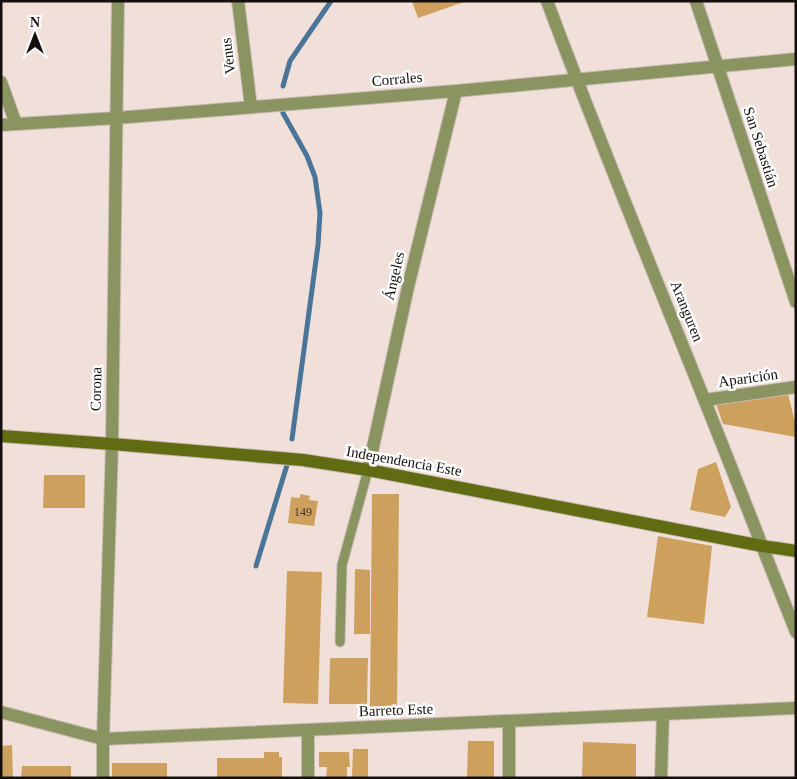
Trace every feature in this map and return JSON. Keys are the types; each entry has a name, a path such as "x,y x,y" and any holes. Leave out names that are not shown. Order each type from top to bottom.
{"main road":[{"name":"Independencia Este","path":"1,436 303,460 368,470 796,552"}],"street":[{"name":"Corona","path":"103,778 112,444 118,1"},
{"name":"Venus","path":"238,1 251,107"},
{"name":"Aranguren","path":"546,1 796,632"},
{"name":"San Sebastián","path":"696,1 796,302"},
{"name":"Corrales","path":"1,124 116,118 456,91 796,59"},
{"path":"1,82 16,124"},
{"name":"Ángeles","path":"368,470 408,287 456,91"},
{"name":"Aparición","path":"705,400 796,387"},
{"name":"Barreto Este","path":"1,712 103,739 796,708"},
{"path":"661,778 663,714"},
{"path":"509,721 509,778"},
{"path":"308,730 308,778"}],"lane":[{"path":"340,642 342,565 368,470"}],"building":[{"path":"412,1 464,1 464,2 418,18"},
{"path":"788,394 796,426 796,437 723,424 716,404"},
{"path":"716,462 731,507 725,517 690,510 698,469"},
{"path":"44,475 85,475 85,508 43,508"},
{"path":"300,494 310,496 309,500 318,501 314,526 288,523 291,497 300,498"},
{"path":"372,494 399,494 397,707 370,707"},
{"path":"658,536 712,546 704,624 647,617"},
{"path":"355,569 370,570 370,634 354,634"},
{"path":"287,571 322,572 318,704 283,703"},
{"path":"330,658 368,658 367,704 329,704"},
{"path":"468,741 494,741 494,778 467,778"},
{"path":"583,742 636,744 636,778 582,778"},
{"path":"12,745 13,778 1,778 1,746"},
{"path":"353,749 368,749 368,778 352,778"},
{"path":"264,752 279,752 279,757 282,757 282,778 217,778 217,758 264,758"},
{"path":"319,752 349,752 350,767 347,767 347,778 326,778 327,767 319,767"},
{"path":"112,763 167,763 167,778 112,778"},
{"path":"22,766 71,766 71,778 21,778"}],"waterway":[{"path":"283,86 290,61 331,1"},
{"path":"283,113 307,156 315,177 320,213 318,245 292,439"},
{"path":"256,566 287,465"}]}
